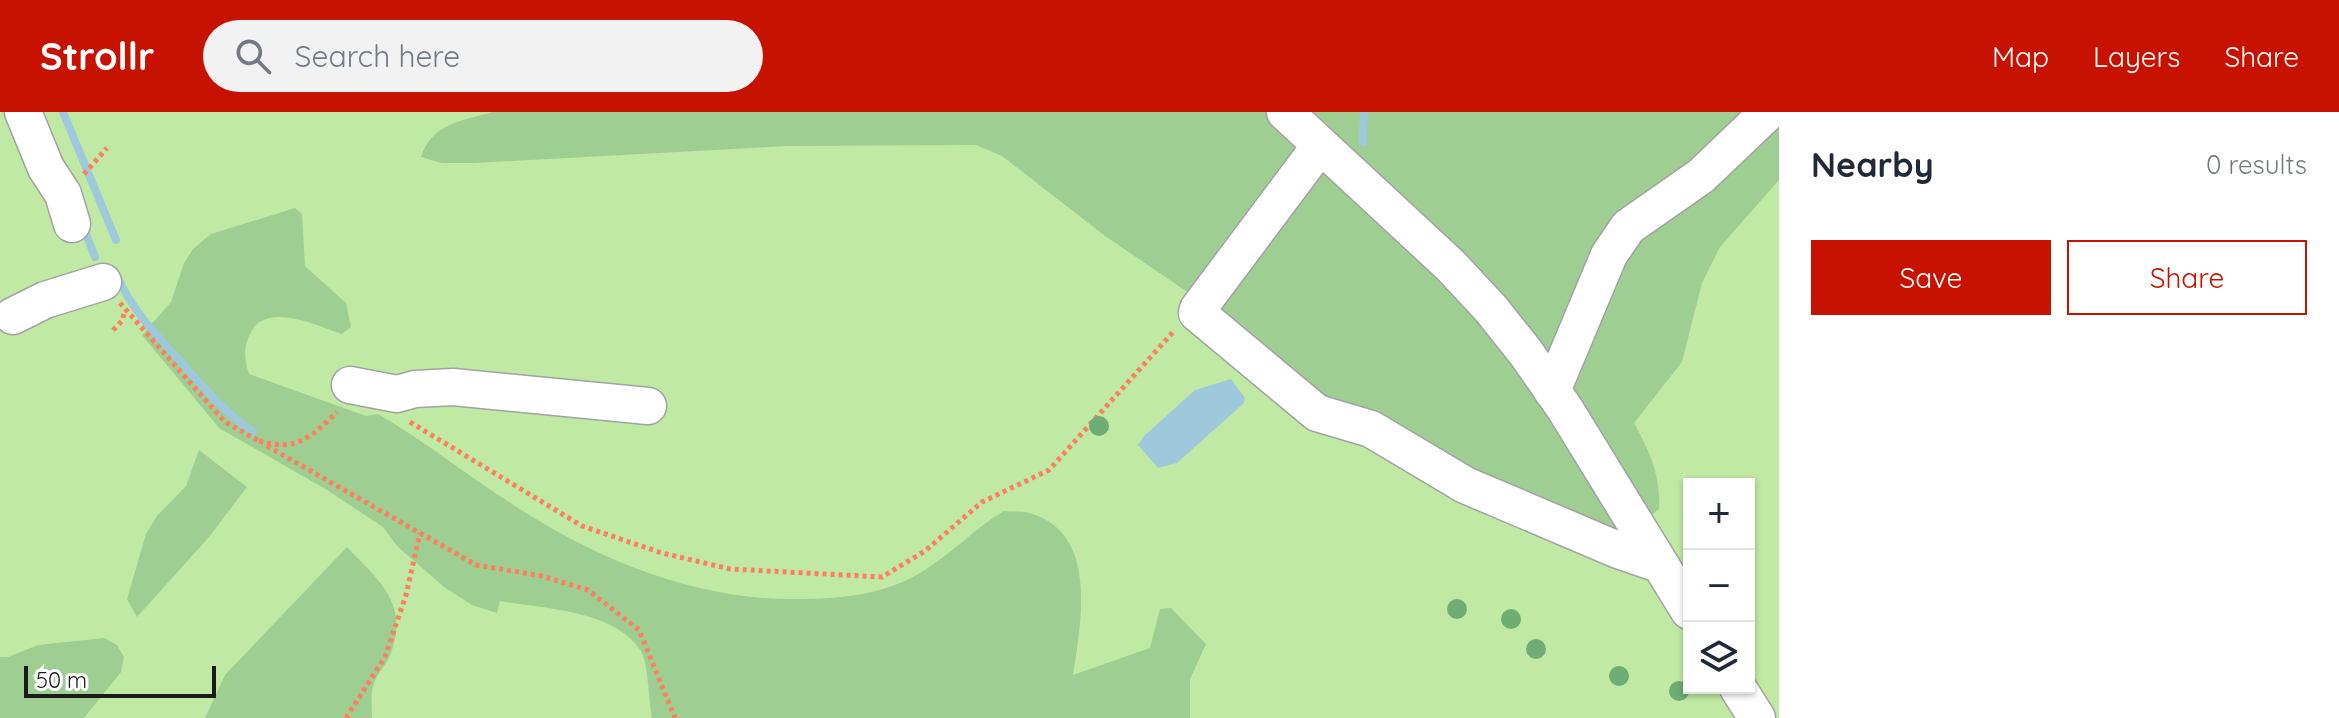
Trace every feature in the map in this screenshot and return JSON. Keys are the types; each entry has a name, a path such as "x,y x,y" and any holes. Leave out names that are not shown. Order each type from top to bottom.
{"lane":[{"path":"23,112 46,168 63,194 72,224"},
{"path":"1285,112 1451,266 1500,320 1552,391 1683,602"},
{"path":"1552,391 1609,255 1628,227 1701,176 1768,112"},
{"path":"1320,146 1197,313 1317,413 1371,429 1465,485 1618,550 1659,564"},
{"path":"13,316 45,300 114,296"},
{"path":"347,396 453,387 648,406"},
{"path":"1742,694 1757,718"}],"path":[{"path":"113,330 122,321 114,296"},
{"path":"114,296 225,422 476,565 542,576 588,590 639,630 675,718"},
{"path":"397,414 582,526 662,553 730,569 882,577 925,551 982,502 1049,470 1184,321"},
{"path":"259,441 277,447 306,441 347,396"},
{"path":"346,718 385,657 406,595 420,533"}],"green space":[{"path":"0,112 1779,112 1779,718 0,718"},
{"path":"493,112 1779,112 1779,180 1720,247 1702,283 1682,362 1634,423 1653,464 1659,509 1622,538 1336,406 1205,304 1105,236 1002,156 976,145 787,146 475,163 442,163 421,157 440,130 459,121"},
{"path":"295,208 302,214 305,266 346,303 351,327 342,334 294,318 269,318 259,323 248,337 245,353 249,374 366,416 378,414 509,502 574,540 643,571 716,592 792,599 835,598 878,591 918,574 1004,511 1029,513 1051,523 1067,539 1076,559 1081,605 1073,675 1150,648 1160,609 1171,608 1206,644 1190,679 1190,718 652,718 643,656 629,637 597,619 577,614 500,601 497,613 472,605 444,587 397,546 383,527 327,490 219,428 142,335 171,302 184,263 193,249 211,234"},
{"path":"199,450 247,487 209,537 137,617 127,599 146,534 157,516 186,486"},
{"path":"347,547 381,584 395,610 395,641 373,685 372,718 205,718 225,675"},
{"path":"104,638 117,645 124,657 121,672 84,718 0,718 0,657 8,657 38,645"}],"water":[{"path":"1231,379 1245,398 1243,404 1177,463 1158,468 1138,445 1144,436 1195,390"}],"waterway":[{"path":"63,112 116,240"},
{"path":"1363,142 1364,112"},
{"path":"82,224 95,257"},
{"path":"117,276 137,311 154,332 215,399 253,432"}]}
